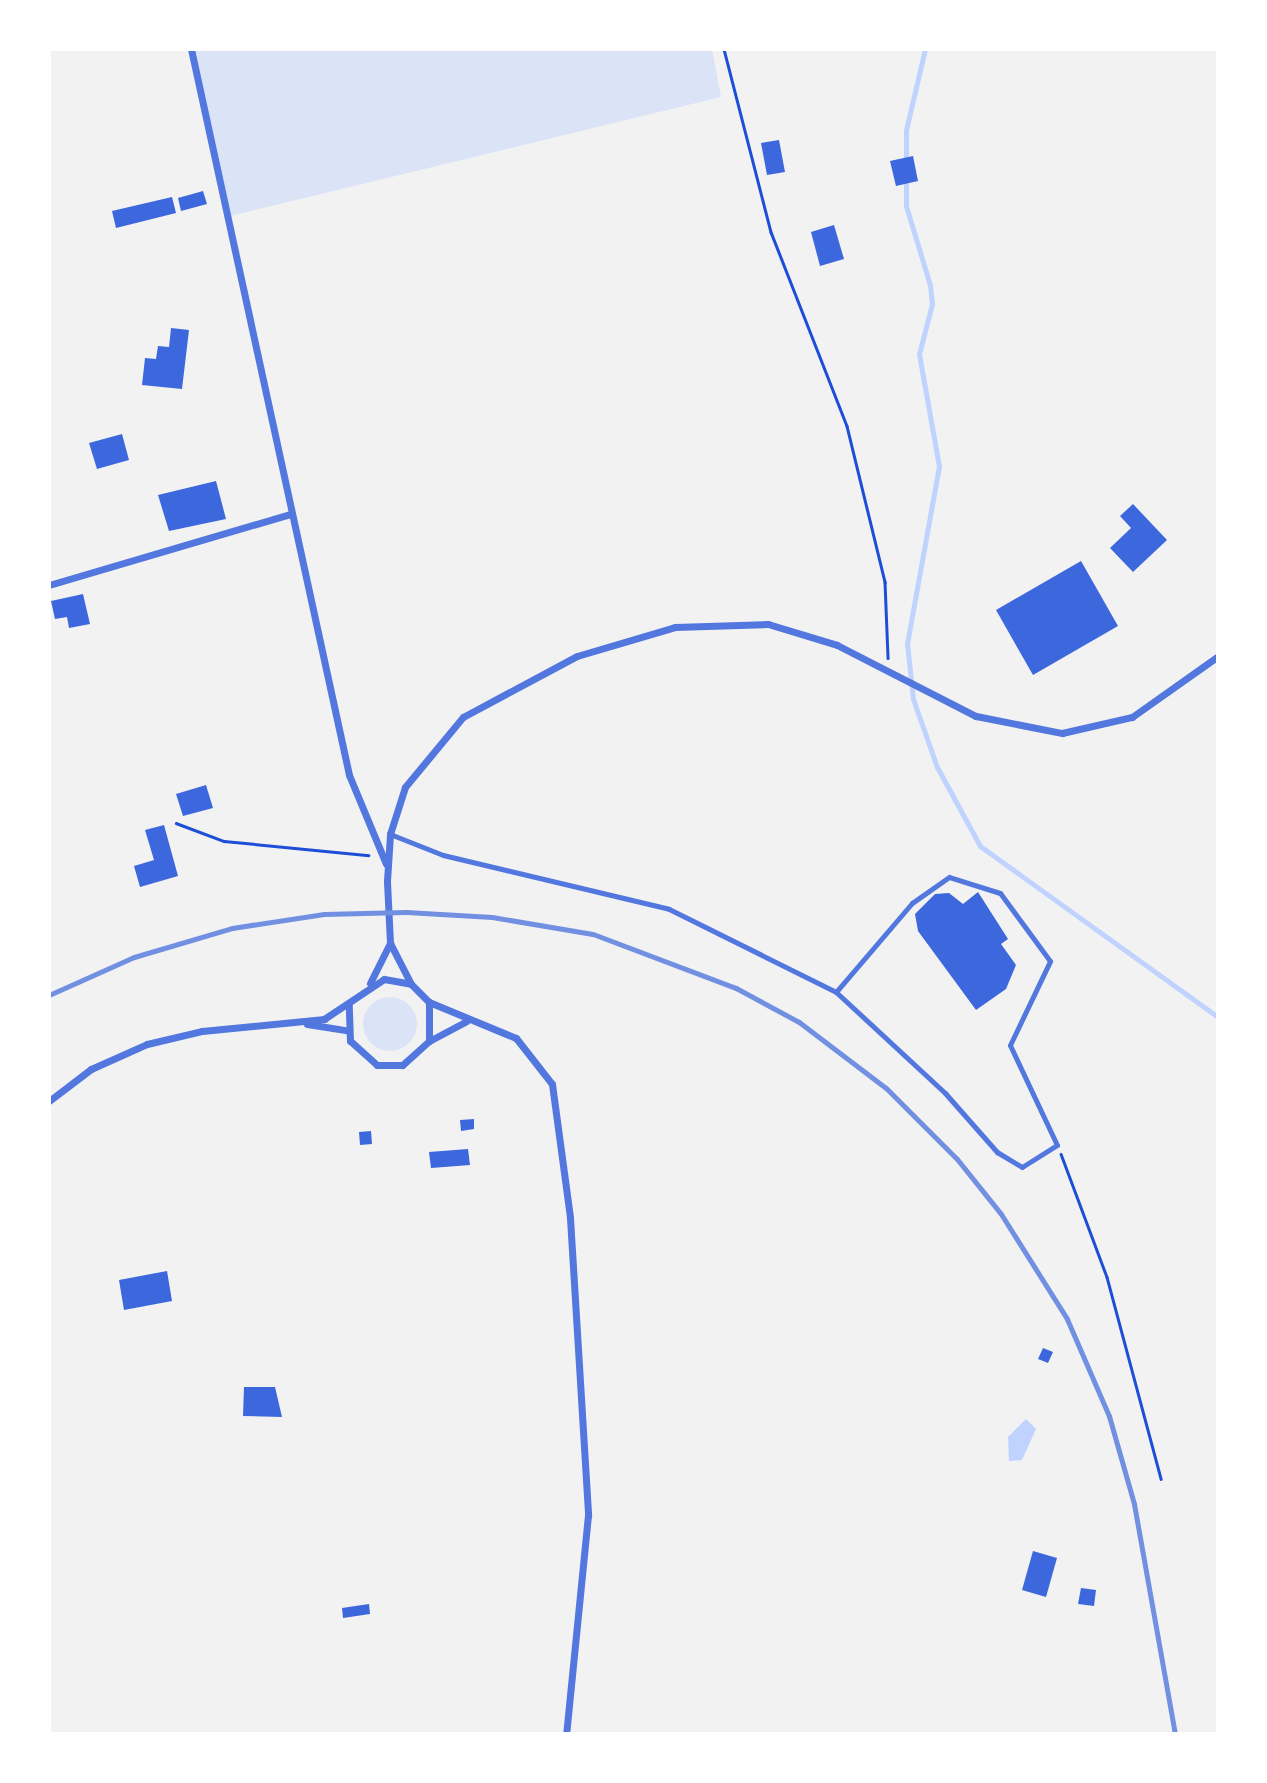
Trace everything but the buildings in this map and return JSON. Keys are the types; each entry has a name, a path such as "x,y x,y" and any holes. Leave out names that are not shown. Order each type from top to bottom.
{"street":[{"path":"191,49 351,782 387,865"},
{"path":"49,585 291,514"},
{"path":"566,1734 588,1515 565,1173 544,1067 516,1038 467,1021 429,1002 411,984 390,943 387,865 390,834 409,781 463,717 506,689 613,643 695,624 756,622 811,634 934,695 998,723 1089,731 1143,711 1218,656"},
{"path":"300,1023 349,1004 370,983 390,943"},
{"path":"370,983 411,984"},
{"path":"429,1002 429,1041"},
{"path":"349,1004 346,1030 356,1052 377,1065 413,1060 429,1041 467,1021"},
{"path":"49,1101 91,1069 146,1044 202,1031 300,1023 346,1030"}],"lane":[{"path":"390,834 443,855 668,909 836,992 945,1093 997,1152 1022,1167 1057,1145 1010,1045 1050,961 1000,893 949,877 912,903 836,992"}],"path":[{"path":"724,49 771,232 847,426 885,582 888,670"},
{"path":"176,822 225,841 382,856"},
{"path":"1057,1145 1079,1189 1107,1277 1161,1479"}],"shaded area":[{"path":"193,49 712,49 721,97 226,217"},
{"path":"395,997 405,1001 413,1009 417,1024 413,1039 405,1047 385,1051 375,1047 367,1039 363,1019 367,1009 375,1001"}],"water":[{"path":"1026,1419 1036,1429 1022,1460 1009,1461 1008,1437"}],"waterway":[{"path":"906,162 906,130 925,49"},
{"path":"906,178 906,206 930,285 932,304 919,354 939,466 907,643 913,699 937,767 980,846 1218,1017"}],"railway":[{"path":"49,995 134,957 232,928 324,914 406,912 492,917 593,934 736,988 799,1022 886,1088 957,1159 1001,1214 1067,1319 1109,1416 1134,1504 1175,1734"}]}
